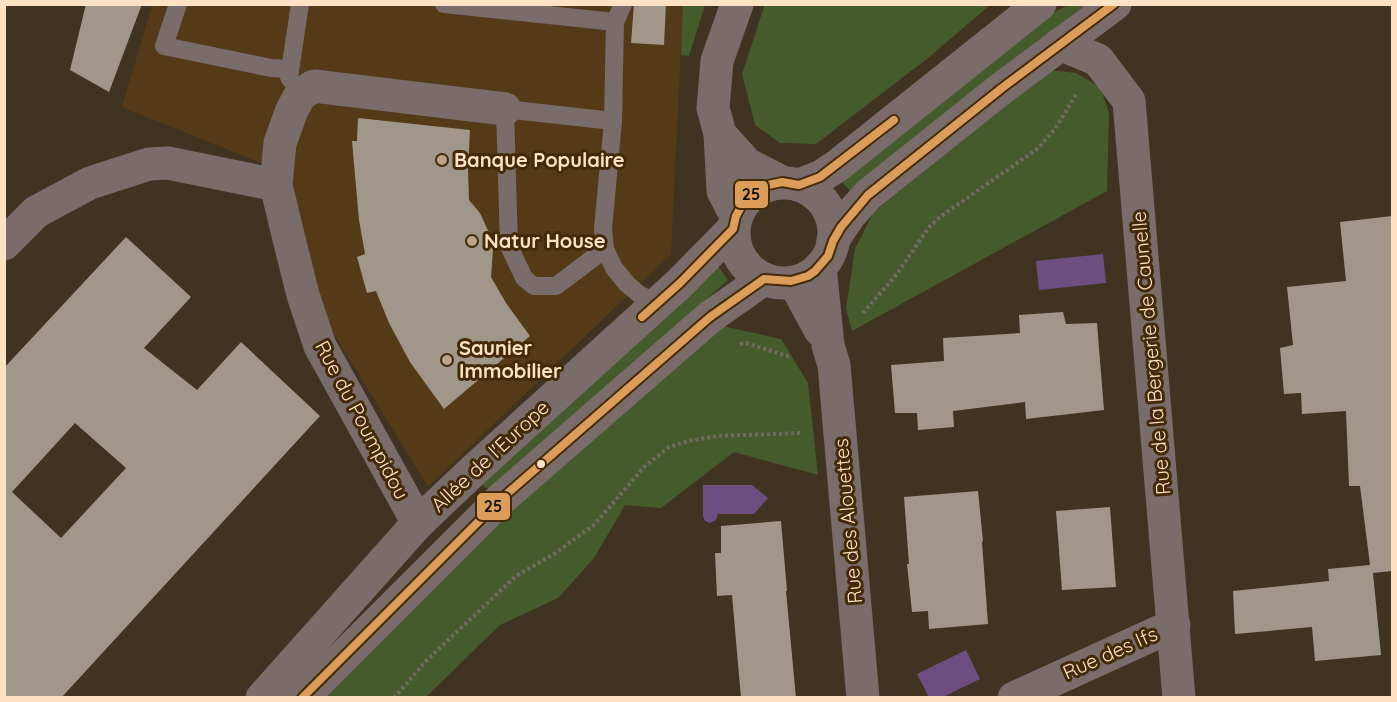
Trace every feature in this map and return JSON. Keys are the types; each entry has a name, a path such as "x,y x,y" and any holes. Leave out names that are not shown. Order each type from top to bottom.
{"street":[{"path":"720,134 747,164 814,193 826,206 833,222 802,267 750,270 741,259 735,244 735,223 723,190 720,134 713,108 717,61 737,4"},
{"path":"735,223 743,203 754,192 768,185 791,184 820,177 1040,4"},
{"name":"Allée de l'Europe","path":"302,698 501,500 710,317 802,267 868,195 1060,44 1115,4"},
{"path":"1060,44 1098,60"},
{"name":"Rue de la Bergerie de Caunelle","path":"1098,60 1129,101 1179,698"},
{"path":"295,82 314,87 506,109"},
{"name":"Rue du Poumpidou","path":"295,82 292,110 280,143 276,185 303,295 320,346 418,523"},
{"path":"4,244 36,212 90,183 149,164 168,163 276,185"},
{"name":"Allée de l'Europe","path":"262,698 418,523 657,303 735,223"},
{"name":"Rue des Alouettes","path":"802,267 834,365 863,698"},
{"name":"Rue des Ifs","path":"1014,698 1174,625"}],"lane":[{"path":"178,4 164,46 271,68 295,82 300,4"},
{"path":"444,4 573,11 615,22"},
{"path":"623,4 615,22 613,122 603,229 605,249 614,268 627,284 640,295 657,303"},
{"path":"605,249 556,286 534,286 524,278 509,246 506,109 613,122"}],"path":[{"path":"735,344 746,343 792,358 805,357 828,345 883,291 929,227 1037,149 1055,129 1098,60"},
{"path":"394,698 426,661 516,576 554,554 595,524 644,467 669,447 717,436 840,432"}],"shaded area":[{"path":"152,5 683,5 671,254 428,487 320,311 289,174 122,107"},
{"path":"1103,254 1106,283 1039,290 1036,261"},
{"path":"703,485 752,485 768,498 754,514 718,514 716,520 710,523 705,521 703,516"},
{"path":"966,650 980,679 943,697 929,697 917,674"}],"green space":[{"path":"765,4 990,5 928,58 816,144 780,143 755,125 742,74"},
{"path":"683,5 705,5 689,56 681,55"},
{"path":"1068,5 1087,5 851,192 841,181 1045,17"},
{"path":"1050,70 1076,73 1100,87 1109,113 1107,191 852,331 846,309 855,249 873,213"},
{"path":"717,265 728,280 493,490 484,487 481,479"},
{"path":"723,326 781,339 808,383 818,475 734,452 661,508 625,505 594,558 558,598 500,625 426,697 320,698 469,547"}],"building":[{"path":"86,4 142,4 109,92 70,70"},
{"path":"634,4 666,4 664,45 631,43"},
{"path":"358,118 470,130 469,200 480,213 490,235 493,250 491,277 506,303 530,336 444,409 410,362 389,323 376,291 367,293 357,257 365,254 359,220 352,141 357,141"},
{"path":"1392,216 1392,571 1373,573 1381,655 1315,661 1312,627 1235,634 1233,591 1329,581 1328,569 1370,565 1360,486 1349,486 1346,411 1302,414 1301,393 1284,394 1280,348 1293,345 1287,287 1346,281 1340,222"},
{"path":"126,237 191,297 144,348 197,390 241,342 320,416 61,698 4,698 4,368","holes":["75,423 126,468 61,538 12,492"]},
{"path":"1063,312 1066,324 1097,323 1104,410 1026,419 1025,402 953,411 954,427 918,430 917,413 895,413 891,365 944,361 943,338 1020,333 1019,315"},
{"path":"978,491 988,624 929,629 928,611 912,612 904,497"},
{"path":"1110,507 1116,587 1062,590 1056,511"},
{"path":"781,521 796,698 741,698 732,595 717,596 715,553 721,553 721,526"}],"transit line":[{"name":"25","path":"302,698 501,499 710,317 764,279 791,281 808,276 815,271 828,256 841,227 868,195 1002,88 1114,4"},
{"name":"25","path":"642,317 680,283 733,229 736,216 743,203 754,192 768,185 782,182 799,185 820,177 894,120"}],"place":[{"name":"Banque Populaire","path":"442,160"},
{"name":"Natur House","path":"472,241"},
{"name":"Saunier Immobilier","path":"447,360"}]}
